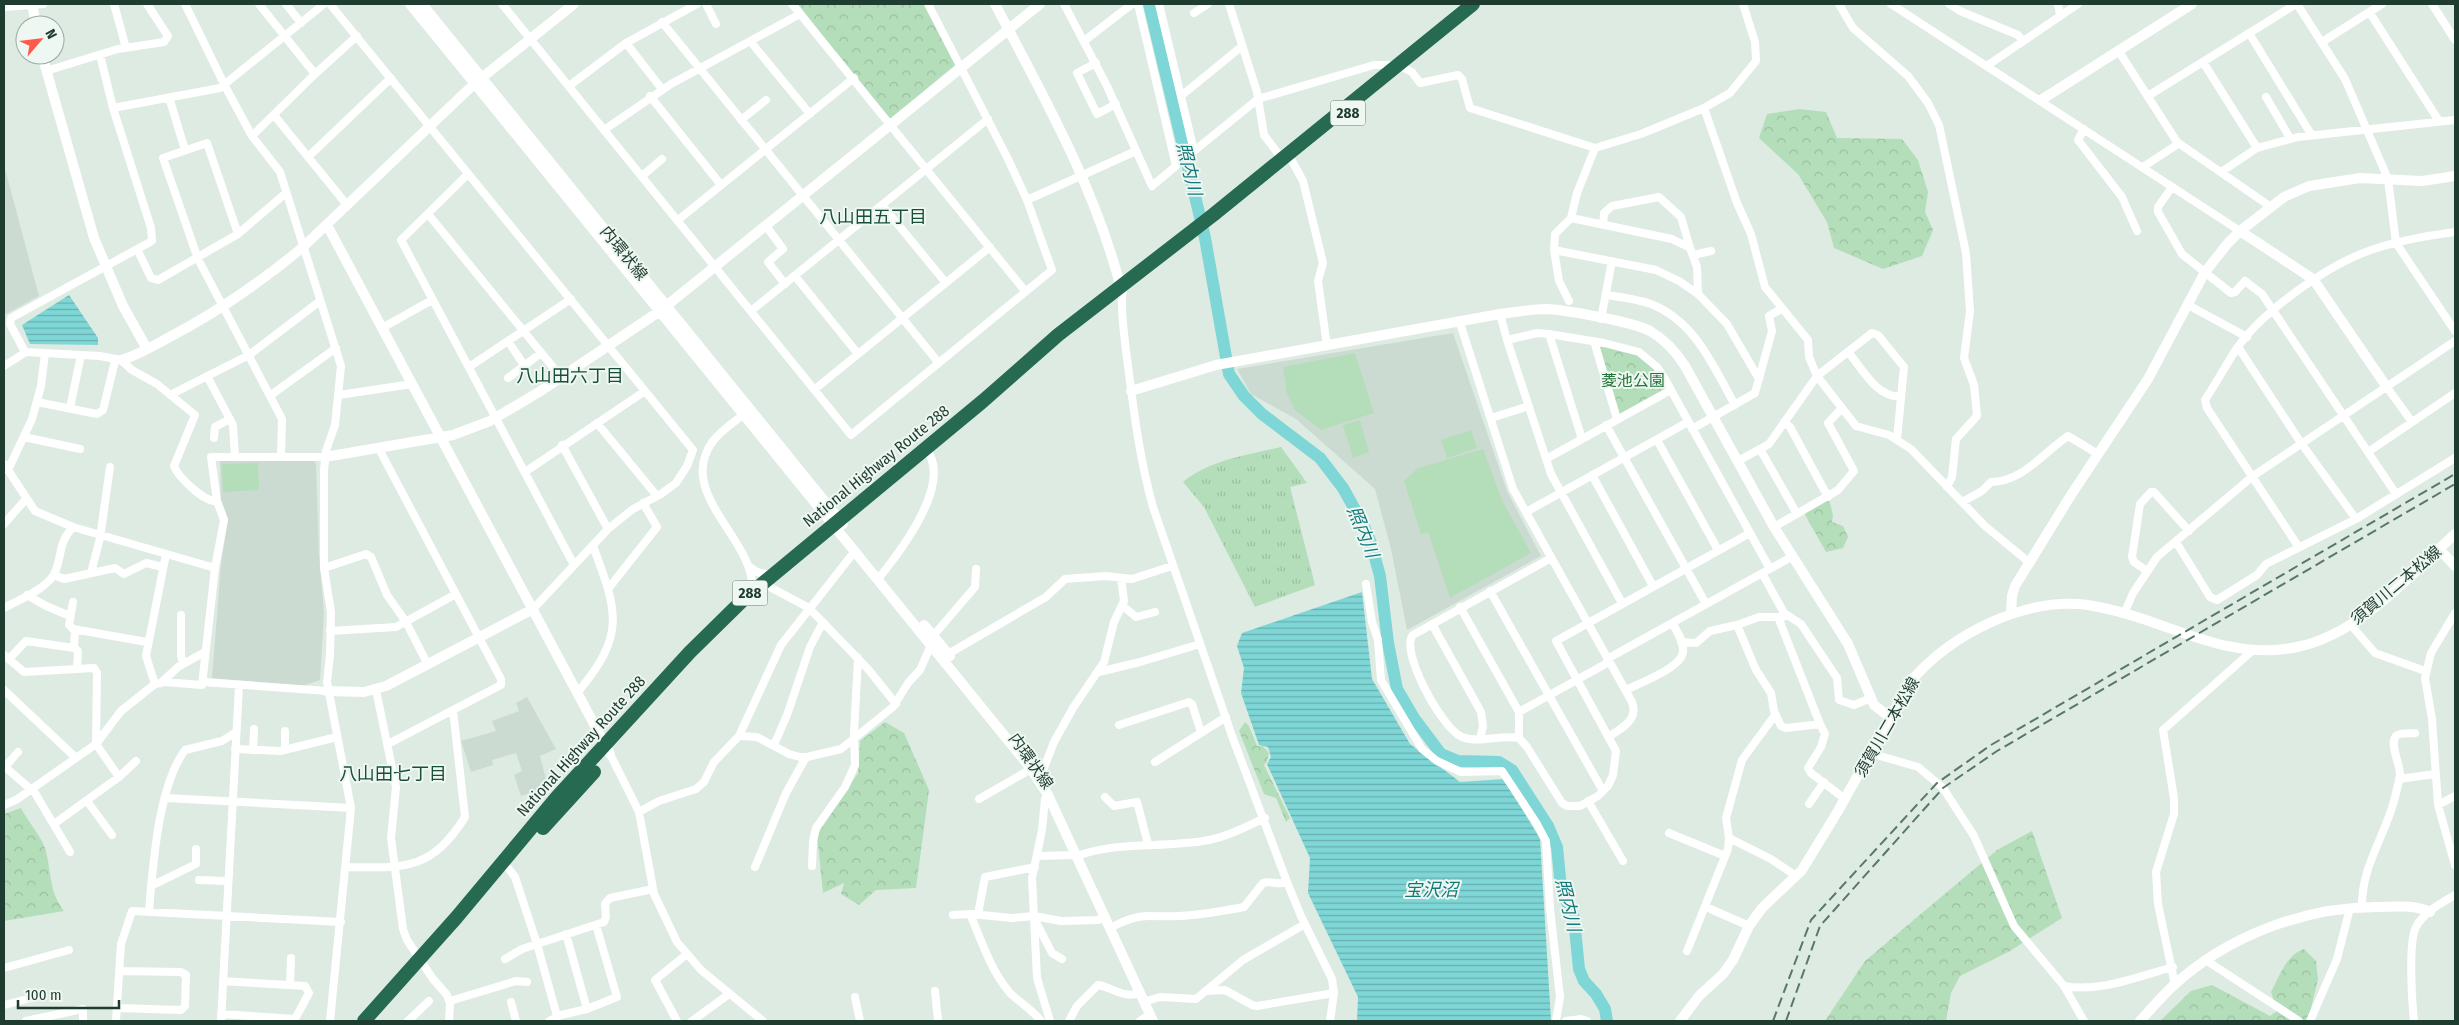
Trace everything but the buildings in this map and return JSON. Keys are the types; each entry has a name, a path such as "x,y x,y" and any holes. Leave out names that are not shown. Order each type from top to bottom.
{"highway":[{"name":"National Highway Route 288","path":"1401,66 1473,4"},
{"name":"National Highway Route 288","path":"372,1021 508,868 690,652 752,591 769,580 1121,289 1198,230 1479,4"},
{"name":"National Highway Route 288","path":"364,1021 456,918 557,797 608,750 769,580"}],"street":[{"path":"4,7 36,4"},
{"path":"114,4 126,48"},
{"path":"46,70 126,48 164,42 168,37 147,4"},
{"path":"185,4 224,86 252,136 278,168 336,348 341,371 335,425 325,457 324,568 330,612 327,691 351,808 347,867 330,1021"},
{"path":"259,4 315,74"},
{"path":"286,4 300,23"},
{"path":"114,108 224,86 324,4"},
{"path":"158,683 202,685 203,682 238,686 354,692 376,690 428,665 533,609 608,529 633,509 676,483 687,466 693,450 330,4"},
{"path":"410,4 474,84 663,308 849,538"},
{"name":"内環状線","path":"422,4 483,77 663,308"},
{"path":"502,4 851,435 1052,270 1027,200 988,119 928,4"},
{"path":"118,361 147,349 223,307 256,285 327,225 474,84 573,4"},
{"path":"569,86 626,43 697,4"},
{"path":"706,4 716,24"},
{"path":"792,4 1025,291"},
{"path":"995,4 1061,128 1081,175 1121,289 1131,391 1146,482 1172,566 1287,882 1332,979 1334,993 1330,1021"},
{"path":"203,682 204,652 215,568 224,520 217,501 211,457 325,457 441,438 462,432 496,418 561,378 663,308 1040,4"},
{"path":"1064,4 1116,104 1150,186 1154,185 1176,166 1138,4"},
{"path":"1084,41 1132,4"},
{"path":"1159,4 1194,151 1258,99 1374,64 1401,66 1412,72 1420,83 1458,74 1462,79 1470,108 1595,148 1637,135 1704,108 1730,93 1755,65 1755,42 1743,4"},
{"path":"1194,13 1208,4"},
{"path":"1230,4 1258,99 1264,135 1303,181 1323,263 1318,281 1327,346"},
{"path":"1839,4 1853,28 1915,84 1933,112 1942,138 1966,253 1970,305 1964,358 1974,385 1977,416 1956,439 1952,477 1947,487"},
{"path":"1891,4 1988,65 2313,279 2412,422"},
{"path":"1949,4 1960,11 2018,35 2023,41"},
{"path":"2058,4 2060,15"},
{"path":"1988,65 2078,4"},
{"path":"2041,100 2192,4"},
{"path":"2148,96 2296,4 2345,79 2388,179 2396,243 2455,331"},
{"path":"2322,42 2382,4"},
{"path":"2432,4 2455,40"},
{"path":"2370,13 2439,121"},
{"path":"604,130 650,96 699,67 800,14"},
{"path":"662,22 938,362"},
{"path":"2249,33 2311,134"},
{"path":"252,136 357,36"},
{"path":"750,41 810,114"},
{"path":"626,43 662,89"},
{"path":"1181,96 1242,47"},
{"path":"2118,50 2178,144 2271,207"},
{"path":"25,352 10,324 11,318 152,243 151,228 114,108 100,55"},
{"path":"2202,62 2258,148"},
{"path":"1096,63 1076,73 1097,114 1116,104"},
{"path":"45,65 84,209 106,268 147,349"},
{"path":"308,157 391,78"},
{"path":"678,220 854,78"},
{"path":"650,96 721,185"},
{"path":"169,97 185,150"},
{"path":"2266,97 2290,138"},
{"path":"741,120 766,100"},
{"path":"1704,108 1736,203 1751,234 1765,287 1808,340 1809,357 1817,376 1856,426 1889,435 1911,449 1985,526 2030,563"},
{"path":"274,115 347,205"},
{"path":"751,311 988,119"},
{"path":"2221,172 2258,148 2290,138 2311,134 2455,120"},
{"path":"2084,129 2078,140 2127,204 2137,231"},
{"path":"238,234 207,143 163,158 198,259 282,419 281,457"},
{"path":"2143,167 2178,144"},
{"path":"1569,301 1559,281 1554,250 1555,234 1571,218 1577,193 1595,148"},
{"path":"1027,200 1136,151"},
{"path":"642,176 662,160"},
{"path":"468,174 401,240 574,564"},
{"path":"2011,614 2013,591 2098,454 2148,378 2205,273 2228,243 2240,231 2294,192 2309,186 2360,178 2422,181 2455,176"},
{"path":"2172,187 2158,207 2158,212 2182,254 2231,293 2235,292 2243,282 2248,281 2262,294 2396,494"},
{"path":"138,250 151,278 156,281 198,259 238,234 286,193"},
{"path":"1602,225 1604,213 1609,207 1657,196 1663,199 1681,217 1697,267 1698,294"},
{"path":"882,205 946,282"},
{"path":"428,214 561,378"},
{"path":"1571,218 1672,239 1692,252 1711,251"},
{"path":"327,225 608,750 639,812 653,889 660,909 687,954 701,970 763,1021"},
{"path":"766,226 783,249 768,262 785,284"},
{"path":"2298,546 2207,408 2205,400 2238,347 2273,311 2313,279 2372,249 2408,239 2455,232"},
{"path":"815,389 990,247"},
{"path":"1554,250 1656,270 1679,281 1698,294 1727,324 1759,379"},
{"path":"1602,319 1612,261"},
{"path":"795,276 858,354"},
{"path":"1606,295 1650,304 1682,322 1695,334 1735,405"},
{"path":"469,367 570,299"},
{"path":"382,328 432,300"},
{"path":"170,395 249,355 320,301"},
{"path":"2188,305 2247,337"},
{"path":"1131,391 1233,362 1460,323 1500,314 1546,309 1635,325 1651,331 1668,343 1685,366 1774,527 1848,644 1874,705 1891,718"},
{"path":"1526,512 1657,440 1714,417 1755,393 1772,332 1769,316 1782,309"},
{"path":"1500,314 1546,460 1561,493 1622,603"},
{"path":"1460,323 1513,489 1632,702 1634,714 1629,722 1608,736"},
{"path":"1507,340 1537,332 1594,341 1639,352 1657,366 1770,569"},
{"path":"1738,461 1769,444 1817,376 1849,353 1872,333 1876,333 1904,367 1897,439"},
{"path":"1549,334 1582,439"},
{"path":"508,341 524,365"},
{"path":"1594,341 1618,419"},
{"path":"2124,614 2133,593 2158,557 2253,476 2455,341"},
{"path":"2238,347 2301,443 2356,519"},
{"path":"271,395 336,348"},
{"path":"4,366 25,352 100,356 118,361 170,395 196,416 174,464 175,468 204,497 210,501 217,501"},
{"path":"45,353 37,402 31,422 6,467 26,499 38,513 73,527 215,568"},
{"path":"508,378 541,353"},
{"path":"1849,353 1884,394 1894,397 1902,396"},
{"path":"70,408 81,356"},
{"path":"37,402 97,414 103,410 118,361"},
{"path":"207,376 234,425 235,456"},
{"path":"339,395 412,384"},
{"path":"1546,460 1670,390"},
{"path":"525,472 562,445 645,391"},
{"path":"2368,452 2455,393"},
{"path":"1491,418 1528,406"},
{"path":"1774,527 1838,490 1854,471 1828,423 1841,409"},
{"path":"746,413 714,440 706,455 703,470 713,505 750,567 809,608 824,622 858,658 896,704"},
{"path":"214,438 215,427 230,418"},
{"path":"1784,422 1790,427 1828,497"},
{"path":"598,423 656,496"},
{"path":"1606,425 1706,604"},
{"path":"1962,502 1982,491 1991,482 2000,482 2017,476 2068,436 2098,454"},
{"path":"24,437 80,449"},
{"path":"1657,440 1718,550"},
{"path":"562,445 608,529"},
{"path":"379,449 501,679 501,684 388,744"},
{"path":"1760,449 1797,514"},
{"path":"881,576 908,540 930,493 934,466 927,450"},
{"path":"2176,542 2210,597 2217,600 2257,575 2266,564 2298,546 2356,519 2455,458"},
{"path":"91,573 100,534 110,467"},
{"path":"1592,475 1653,586"},
{"path":"2147,571 2134,562 2132,557 2140,504 2144,499 2154,492 2189,531"},
{"path":"4,524 26,499"},
{"path":"608,589 657,527 644,503"},
{"path":"4,608 48,582 54,575 59,550 73,527"},
{"path":"1460,607 1519,712 1519,738 1527,747 1562,803 1573,807 1588,801 1603,791 1613,775 1616,764 1616,751 1556,641 1750,533"},
{"name":"須賀川二本松線","path":"1680,1021 1699,996 1723,974 1762,908 1796,876 1820,842 1910,682 1923,668 1951,645 2011,614 2065,605 2087,605 2150,621 2222,646 2252,651 2296,647 2331,635 2350,624 2378,603 2455,534"},
{"name":"内環状線","path":"849,538 1036,773 1116,925 1160,1021"},
{"name":"内環状線","path":"849,538 855,551 881,576"},
{"path":"577,693 598,669 610,643 613,622 608,589 594,546"},
{"path":"2439,549 2455,566"},
{"path":"639,812 659,801 700,786 714,762 739,736 779,648 855,551"},
{"path":"158,683 146,656 147,642 166,554"},
{"path":"324,568 368,555 387,595 406,622 428,665"},
{"path":"1519,712 1578,680 1672,623 1793,556"},
{"path":"1519,738 1463,738 1455,733 1434,706 1422,685 1411,637 1460,607 1551,558"},
{"path":"54,575 64,579 115,568 121,573 126,573 146,563 163,567"},
{"path":"948,654 1046,597 1065,579 1106,576 1132,579 1172,566"},
{"path":"750,567 752,591"},
{"path":"739,736 757,737 789,754 806,757 835,751 855,738 896,704 908,683 920,670 932,640 975,587 976,569"},
{"path":"1762,573 1787,616 1801,624 1837,678 1839,700 1854,705 1871,698"},
{"path":"979,799 1036,773 1073,708 1099,672 1106,658 1114,622 1123,606 1121,578"},
{"path":"1366,584 1372,622 1378,640 1381,680 1422,749 1437,761 1461,772 1502,771 1537,824 1546,842 1550,909 1560,997 1556,1021"},
{"path":"1490,591 1603,791"},
{"path":"27,594 46,606 70,616"},
{"path":"330,631 386,629 406,622 456,594"},
{"path":"73,602 69,625 75,630 89,630 147,642"},
{"path":"1123,606 1136,617 1155,612"},
{"path":"2455,613 2440,637 2425,671 2432,719 2438,805 2455,865"},
{"path":"181,615 180,656 184,663"},
{"path":"1681,642 1696,643 1710,631 1759,617 1787,616"},
{"path":"1778,617 1825,734 1821,747 1808,768 1845,799"},
{"path":"774,745 787,715 810,647 824,622"},
{"path":"1626,690 1677,664 1683,651 1672,623"},
{"path":"1432,624 1481,712 1482,726 1480,739"},
{"path":"2350,624 2375,653 2425,671"},
{"path":"1736,625 1756,670 1771,693 1775,715 1781,726 1786,728 1820,724"},
{"path":"74,648 75,630"},
{"name":"内環状線","path":"932,640 948,654 1036,773 1078,855 1151,1018"},
{"path":"77,669 78,651 74,648 26,641 6,657 20,670 27,672 94,668 97,672 96,744 119,777"},
{"path":"1099,672 1200,644"},
{"path":"2175,985 2173,967 2162,928 2156,872 2174,814 2174,798 2163,730 2252,651"},
{"path":"4,805 96,744 121,711 184,663 204,652"},
{"path":"812,866 813,841 816,828 854,770 858,658"},
{"path":"223,981 305,986 308,991 305,1002 295,1020 221,1017 238,686"},
{"path":"4,690 75,757"},
{"path":"376,690 396,787 391,838 393,868 403,928 411,947 450,1001 449,1021"},
{"path":"1119,725 1188,702 1192,704 1202,732"},
{"path":"347,867 393,868 408,866 429,857 465,818 453,710"},
{"path":"1687,951 1726,856 1729,838 1726,818 1742,760 1775,715"},
{"path":"1155,762 1226,717"},
{"path":"253,750 254,729"},
{"path":"285,731 285,750"},
{"path":"149,911 160,816 176,766 183,751 222,741 236,732"},
{"path":"2362,907 2362,894 2367,870 2392,811 2399,779 2400,773 2394,744 2395,738 2400,734 2415,733"},
{"path":"235,749 285,750 337,736"},
{"path":"18,752 4,766 31,788 70,852"},
{"path":"1870,753 1918,767 1943,788 1974,836 2014,926 2064,986 2084,1021"},
{"path":"755,867 786,793 806,757"},
{"path":"54,824 119,777 136,761"},
{"path":"2399,779 2435,774"},
{"path":"1809,804 1824,782"},
{"path":"1048,795 1044,802 1037,856 1032,878 1037,978 1050,1021"},
{"path":"2438,805 2455,796"},
{"path":"1105,797 1114,806 1137,802 1148,844"},
{"path":"166,798 351,808"},
{"path":"87,801 112,835"},
{"path":"1588,801 1623,861"},
{"path":"1037,856 1078,855 1102,849 1212,840 1264,818"},
{"path":"1669,832 1726,856"},
{"path":"1729,838 1770,858 1796,876"},
{"path":"151,886 196,864 196,849"},
{"path":"1035,867 985,876 974,914 991,965 998,977 1014,997 1042,1021"},
{"path":"508,868 515,877 559,1016"},
{"path":"199,880 227,881"},
{"path":"1116,925 1140,915 1179,916 1242,908 1248,904 1263,883 1268,882 1278,885 1287,882"},
{"path":"504,959 537,944 606,919 605,904 610,898 653,889"},
{"path":"2414,1021 2410,992 2416,927 2430,912 2455,895"},
{"path":"1706,907 1750,926"},
{"path":"2140,1021 2175,985 2207,961 2247,937 2275,925 2310,915 2350,908 2419,907 2430,912"},
{"path":"2310,1021 2337,960 2350,908"},
{"path":"116,1021 122,939 132,911 226,914 341,922"},
{"path":"952,916 974,914 1012,918 1034,917 1060,921 1105,918"},
{"path":"1034,917 1052,953 1062,959"},
{"path":"549,1021 617,997 596,924"},
{"path":"1150,1000 1160,997 1196,998 1243,960 1305,924"},
{"path":"566,934 587,1009"},
{"path":"4,968 69,950"},
{"path":"677,1021 655,980 687,954"},
{"path":"290,985 292,958"},
{"path":"2207,961 2299,1021"},
{"path":"2064,986 2076,989 2099,986 2173,967"},
{"path":"117,1008 181,1010 185,1006 186,975 181,972 119,971"},
{"path":"450,1001 516,981 527,982"},
{"path":"1069,1021 1077,1006 1098,984 1114,992 1133,995 1140,993"},
{"path":"1206,991 1225,990 1257,1006 1334,993"},
{"path":"935,991 938,1021"},
{"path":"692,1021 729,994"},
{"path":"4,1005 39,996"},
{"path":"855,998 860,1021"},
{"path":"408,1021 429,1001"},
{"path":"511,1002 516,1021"},
{"path":"26,1021 83,1009 84,1021"},
{"path":"1140,1021 1151,1018"},
{"path":"1566,1021 1587,1021"}],"shaded area":[{"path":"4,165 39,296 4,315"},
{"path":"1453,333 1507,491 1541,556 1407,630 1391,549 1375,489 1296,419 1251,394 1237,369"},
{"path":"220,461 314,461 316,464 319,555 324,612 320,680 303,686 212,678 221,565 228,518 221,500"},
{"path":"527,697 556,749 540,756 548,787 521,796 514,775 522,771 516,753 492,760 493,765 471,772 461,741 496,731 492,721 519,711 516,703"}],"green space":[{"path":"798,4 924,4 956,64 889,120"},
{"path":"1800,109 1826,112 1837,138 1902,139 1918,160 1928,192 1925,212 1933,230 1922,256 1883,269 1834,248 1827,222 1798,174 1759,138 1767,114"},
{"name":"菱池公園","path":"1597,344 1640,356 1654,367 1668,389 1619,416"},
{"path":"1355,353 1374,413 1321,430 1295,410 1287,394 1283,367"},
{"path":"1360,420 1369,452 1353,458 1343,425"},
{"path":"1471,430 1477,448 1447,458 1441,440"},
{"path":"1281,447 1307,483 1290,487 1315,585 1255,607 1204,507 1183,482 1217,463"},
{"path":"1483,449 1502,500 1531,553 1450,598 1428,532 1421,534 1404,481 1418,468"},
{"path":"258,463 259,490 223,492 222,464"},
{"path":"1829,499 1833,515 1832,522 1843,526 1848,537 1843,548 1826,552 1804,513"},
{"path":"885,722 904,733 929,790 916,888 876,890 859,905 841,894 844,883 823,893 817,835 858,773 860,741"},
{"path":"1245,722 1249,726 1257,746 1263,746 1269,753 1264,765 1290,818 1286,822 1276,798 1264,794 1239,731"},
{"path":"21,808 45,848 55,896 64,911 4,921 4,814"},
{"path":"2032,831 2062,918 2010,951 1960,976 1951,993 1946,1021 1825,1021 1865,961 1997,850"},
{"path":"2304,949 2316,961 2318,979 2308,1021 2160,1021 2191,991 2212,985 2270,1016 2277,1011 2271,992 2280,973 2292,956"}],"water":[{"path":"69,295 98,338 98,345 30,344 22,325"},
{"name":"宝沢沼","path":"1362,592 1372,679 1410,744 1460,782 1504,779 1540,839 1551,1020 1549,1021 1357,1021 1358,997 1308,893 1310,858 1267,764 1271,757 1268,747 1259,745 1241,693 1244,668 1237,646 1242,633"}],"waterway":[{"name":"照内川","path":"1149,4 1205,238 1229,374 1244,396 1262,414 1320,458 1343,488 1363,524 1371,543 1380,576 1388,643 1397,689 1414,718 1441,754 1458,761 1499,762 1512,770 1548,826 1557,847 1561,888 1574,918 1579,969 1584,981 1596,994 1605,1009 1607,1021"}],"railway":[{"path":"1773,1021 1811,920 1937,783 1991,745 2455,474"},
{"path":"1786,1021 1820,926 1943,788 1997,751 2455,484"}],"district":[{"name":"八山田五丁目","path":"873,217"},
{"name":"八山田六丁目","path":"570,376"},
{"name":"八山田七丁目","path":"393,774"}]}
